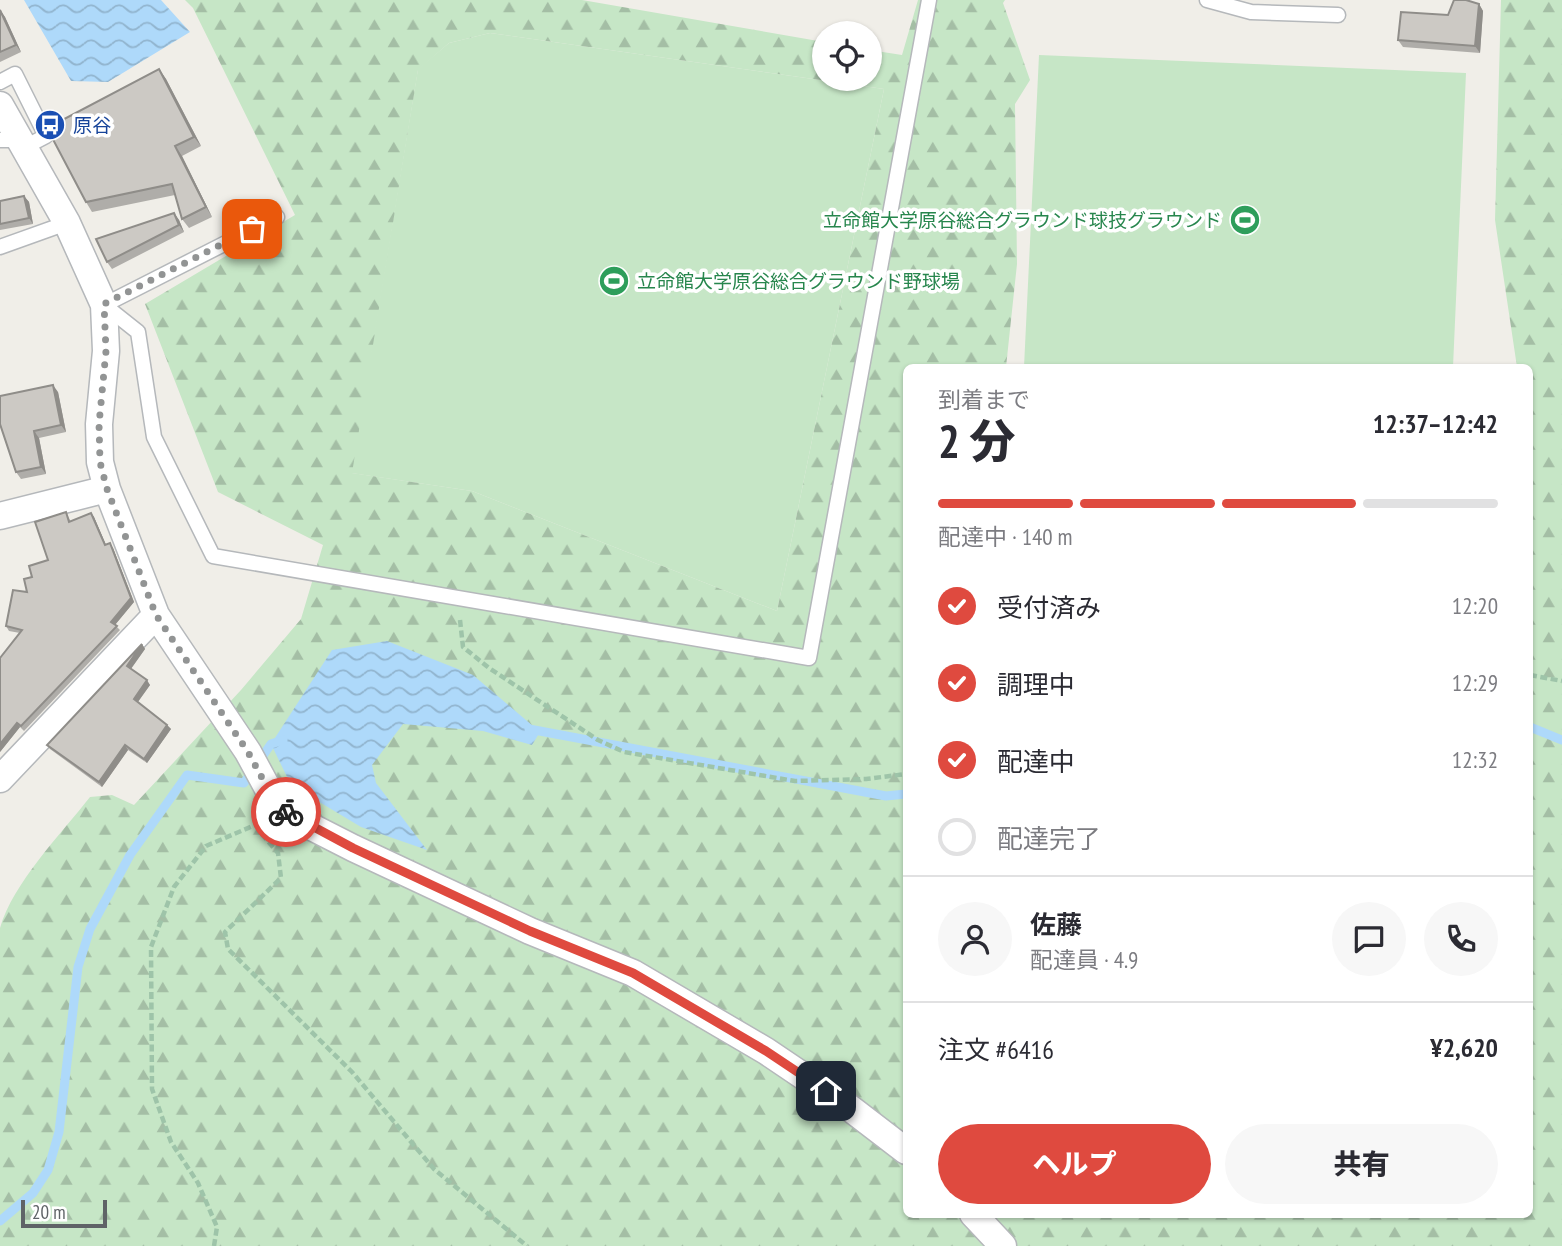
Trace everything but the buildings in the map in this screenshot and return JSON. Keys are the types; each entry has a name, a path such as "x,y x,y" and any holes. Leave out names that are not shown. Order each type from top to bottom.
{"street":[{"path":"0,105 14,143 67,223 104,304 106,351 99,424 100,462 107,489 156,615 248,752 274,800 286,811 353,848 517,925 633,973 766,1051 846,1105 903,1149"},
{"path":"0,516 107,489"},
{"path":"0,779 156,615"},
{"path":"977,1218 1003,1246"}],"lane":[{"path":"277,216 104,304 138,332 155,438 213,556 808,658 929,0"},
{"path":"1207,0 1251,12 1338,15"},
{"path":"0,82 15,74 46,136 14,143"},
{"path":"0,247 67,223"}],"path":[{"path":"457,598 463,647 489,668 598,740 625,752 794,781 866,779 903,774"},
{"path":"1533,676 1562,681"},
{"path":"215,1246 217,1227 198,1183 171,1142 152,1089 151,947 174,887 206,846 286,811"},
{"path":"286,811 260,832 278,853 281,878 225,932 228,949 352,1072 434,1169 527,1246"}],"green space":[{"path":"185,0 582,0 812,40 812,79 490,33 449,43 418,70 352,473 472,491 777,611 884,89 882,52 902,55 918,0 1005,0 1003,3 1030,80 1015,104 1017,264 1006,364 903,364 903,1218 1533,1218 1533,364 1517,364 1495,220 1501,0 1562,0 1562,1246 0,1246 0,928 6,911 39,860 90,797 112,795 134,805 241,690 301,619 323,545 218,492 145,304 295,215 193,8"},
{"name":"立命館大学原谷総合グラウンド野球場","path":"490,33 812,79 812,91 884,89 777,611 472,491 351,473 418,69 449,43"},
{"name":"立命館大学原谷総合グラウンド球技グラウンド","path":"1039,55 1466,73 1453,364 1024,364"}],"water":[{"path":"24,0 161,0 190,32 108,82 71,81"},
{"path":"387,641 473,675 540,732 532,745 483,731 403,724 372,765 376,783 427,850 361,827 291,785 271,744 332,650"}],"waterway":[{"path":"1533,728 1562,740"},
{"path":"529,729 886,796 903,794"},
{"path":"0,1221 33,1193 48,1170 59,1132 78,967 90,929 130,855 187,775 244,783 271,744 283,740"}],"way so far":[{"path":"252,229 104,304 106,351 99,424 100,462 107,489 156,615 248,752 274,800 286,812"}],"place":[{"name":"原谷","path":"50,125"},
{"name":"立命館大学原谷総合グラウンド球技グラウンド","path":"1245,220"},
{"name":"立命館大学原谷総合グラウンド野球場","path":"614,281"}],"route":[{"path":"286,812 353,848 530,931 633,973 766,1051 826,1091"}]}
